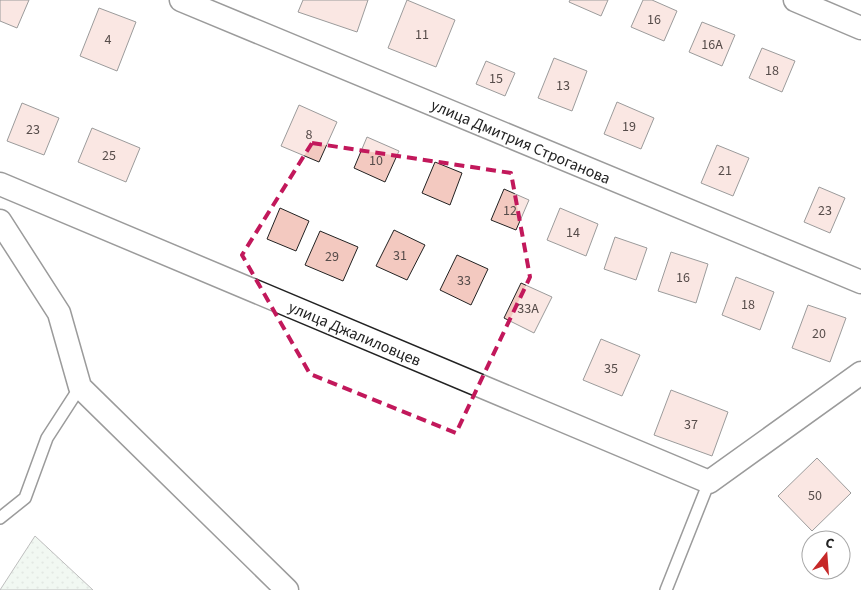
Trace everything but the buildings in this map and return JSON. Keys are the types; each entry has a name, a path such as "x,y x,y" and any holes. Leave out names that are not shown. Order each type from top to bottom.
{"street":[{"name":"улица Дмитрия Строганова","path":"182,0 861,282"},
{"path":"795,0 861,28"},
{"name":"улица Джалиловцев","path":"0,184 709,482"},
{"path":"0,221 60,313 80,387 287,590"},
{"path":"709,482 861,373"}],"lane":[{"path":"0,518 25,498 47,438 80,387"},
{"path":"666,590 709,482"}],"highlighted area":[{"path":"312,143 511,173 530,277 456,433 310,374 242,255"}],"green space":[{"path":"35,536 93,590 0,590"}]}
